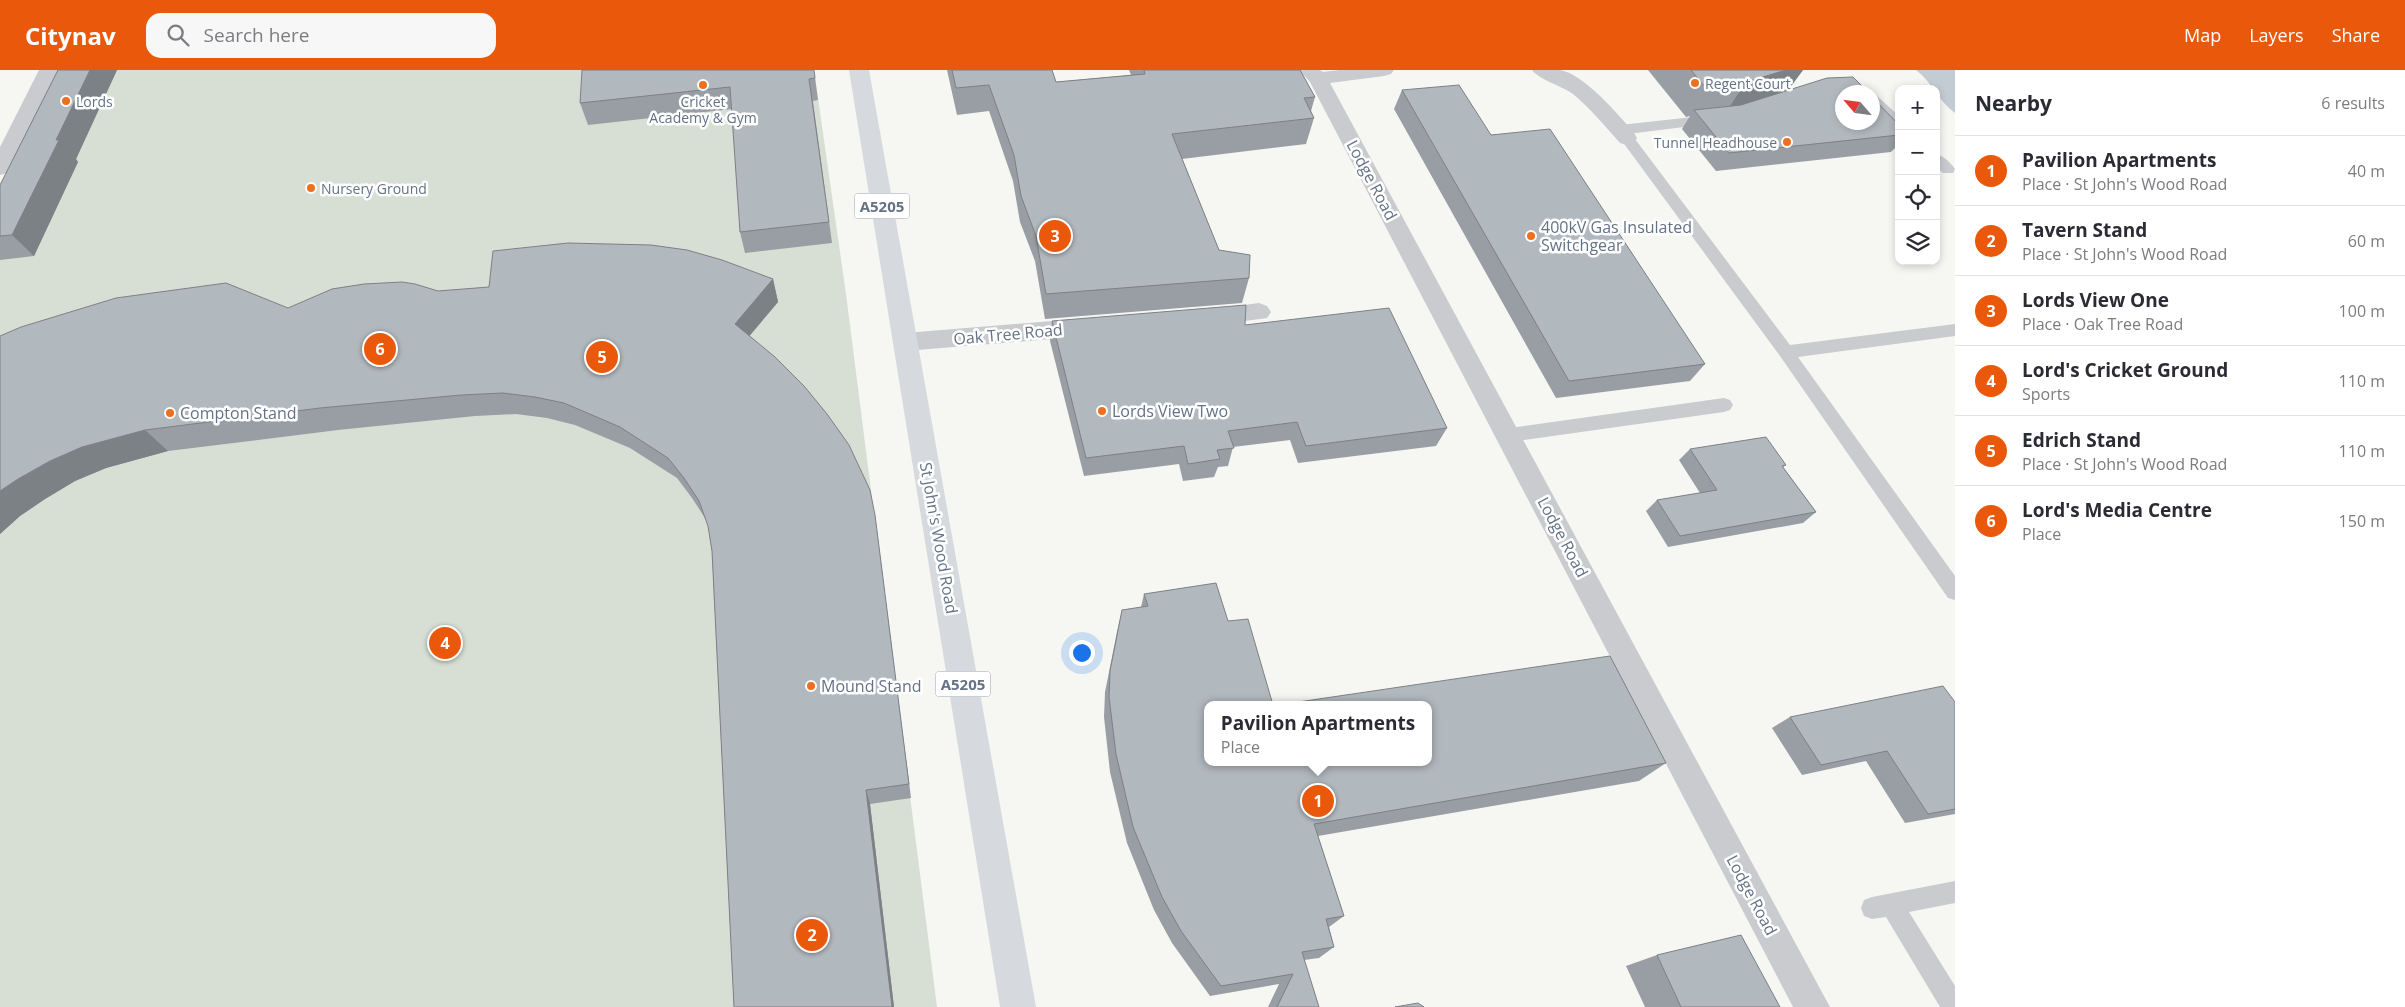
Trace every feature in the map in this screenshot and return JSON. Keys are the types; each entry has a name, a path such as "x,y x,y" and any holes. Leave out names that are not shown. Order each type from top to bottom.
{"highway":[{"name":"St John's Wood Road","path":"859,70 1018,1007"}],"street":[{"path":"0,168 49,70"},
{"path":"1314,74 1384,70"},
{"path":"1542,70 1574,84 1586,93 1624,134"},
{"name":"Lodge Road","path":"1314,74 1509,435 1812,1007"},
{"path":"1184,319 1260,312"},
{"name":"Oak Tree Road","path":"905,342 1112,325"}],"lane":[{"path":"1880,106 1895,120"},
{"path":"1728,118 1624,134 1786,352 1955,592"},
{"path":"1940,163 1948,170"},
{"path":"1786,352 1955,330"},
{"path":"1509,435 1724,405"},
{"path":"1954,1007 1881,906 1955,892"}],"shaded area":[{"path":"81,70 814,70 846,294 937,1007 0,1007 0,241"},
{"path":"1916,70 1955,70 1955,113 1940,98 1940,85 1930,85"}],"building":[{"path":"58,70 90,70 56,140 59,140 12,235 0,236 0,185"},
{"path":"582,70 814,70 815,78 809,79 829,222 740,232 730,87 580,103"},
{"path":"952,70 1052,70 1056,82 1145,74 1144,70 1300,70 1315,97 1304,98 1314,118 1172,134 1219,250 1250,255 1249,278 1046,294 1036,236 1021,196 1014,155 989,85 956,88"},
{"path":"1691,70 1786,70 1746,82 1705,87"},
{"path":"1853,77 1861,85 1835,85 1835,130 1880,130 1880,105 1895,121 1895,135 1729,153 1694,110 1741,105 1827,78"},
{"name":"400kV Gas Insulated Switchgear","path":"1459,85 1491,135 1550,129 1705,364 1569,381 1402,90"},
{"path":"568,243 651,245 687,250 722,260 773,279 735,324 775,357 804,386 827,414 849,445 870,490 875,515 909,784 866,790 892,1007 734,1007 712,551 708,526 699,501 668,458 620,427 564,403 503,393 320,408 145,430 82,447 50,461 0,491 0,336 21,327 116,298 226,283 288,308 332,289 364,284 402,282 438,291 489,287 493,251"},
{"path":"1246,305 1245,325 1389,308 1447,428 1306,446 1297,422 1228,431 1234,448 1217,450 1220,459 1188,464 1184,446 1086,458 1052,321"},
{"path":"1766,437 1786,465 1782,466 1816,512 1680,536 1657,500 1717,490 1690,449"},
{"path":"1216,583 1228,621 1248,619 1272,701 1204,701 1204,766 1432,766 1432,701 1305,701 1610,656 1666,763 1314,824 1344,916 1326,919 1334,947 1302,952 1319,1007 1277,1007 1293,974 1221,986 1181,931 1162,897 1133,827 1116,754 1109,697 1110,671 1122,610 1148,606 1144,594"},
{"path":"1943,686 1955,702 1955,809 1928,814 1887,751 1821,765 1790,717"},
{"path":"1741,935 1780,1007 1681,1007 1657,955"},
{"path":"1418,1003 1424,1007 1395,1007"}],"place":[{"name":"Regent Court","path":"1695,83"},
{"name":"Cricket Academy & Gym","path":"703,85"},
{"name":"Lords","path":"66,101"},
{"name":"Tunnel Headhouse","path":"1787,142"},
{"name":"Nursery Ground","path":"311,188"},
{"name":"Lords View One","path":"1055,236"},
{"name":"400kV Gas Insulated Switchgear","path":"1531,236"},
{"name":"Lord's Media Centre","path":"380,349"},
{"name":"Edrich Stand","path":"602,357"},
{"name":"Lords View Two","path":"1102,411"},
{"name":"Compton Stand","path":"170,413"},
{"name":"Lord's Cricket Ground","path":"445,643"},
{"name":"Mound Stand","path":"811,686"},
{"name":"Pavilion Apartments","path":"1318,801"},
{"name":"Tavern Stand","path":"812,935"}]}
